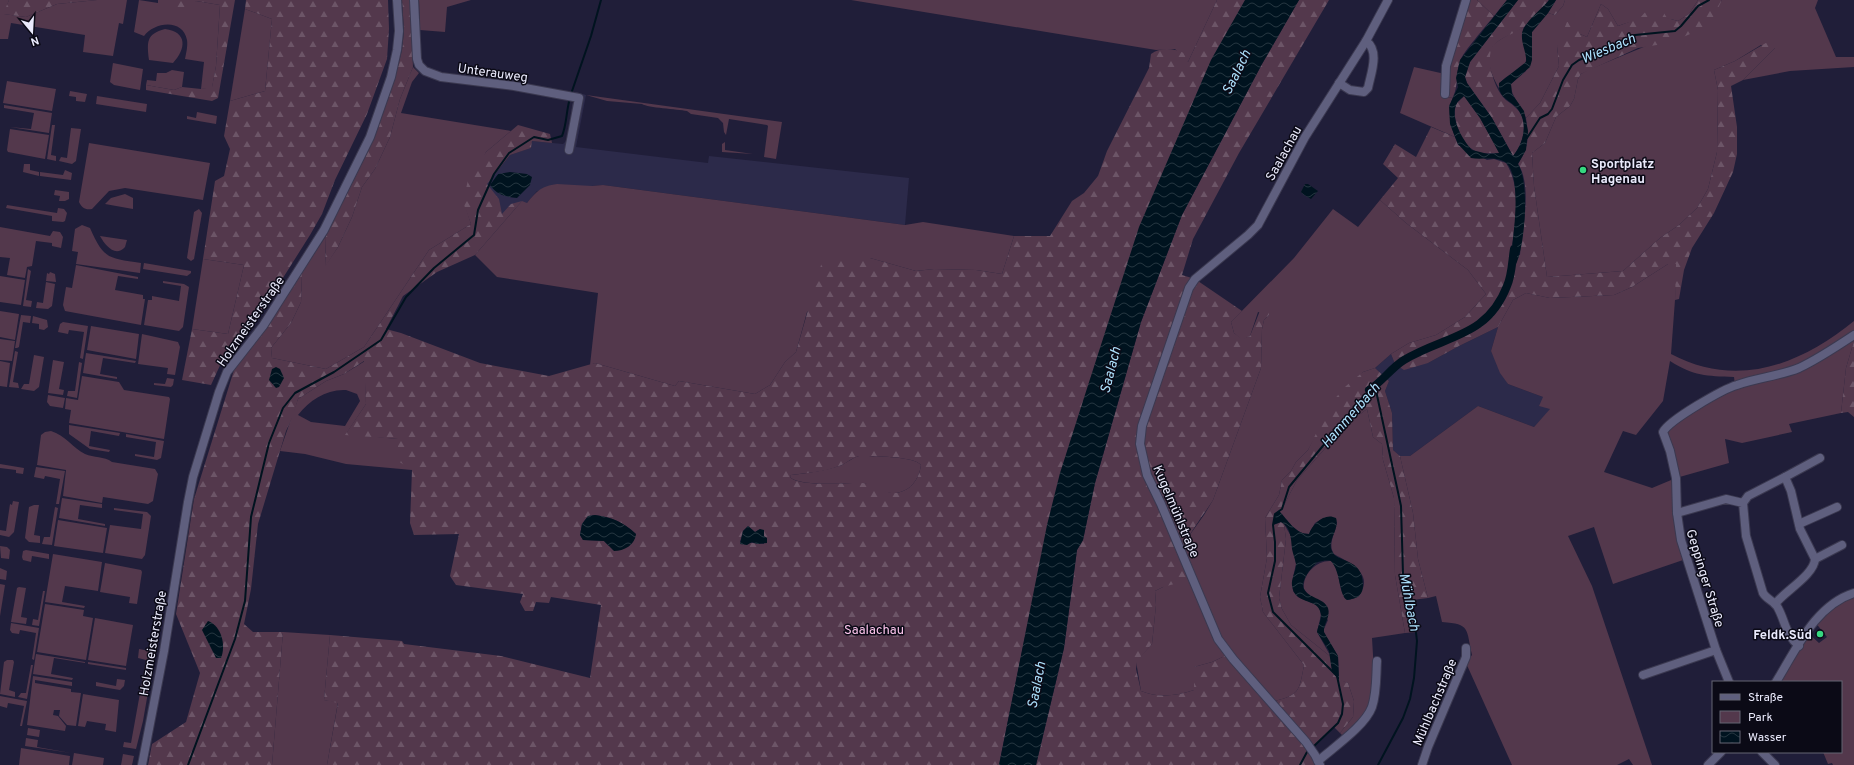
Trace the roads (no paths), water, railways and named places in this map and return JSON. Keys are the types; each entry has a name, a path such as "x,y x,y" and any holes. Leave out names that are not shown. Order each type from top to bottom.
{"street":[{"name":"Holzmeisterstraße","path":"142,765 166,644 189,495 219,392 228,372 263,326 324,230 370,137 391,77 397,50 397,0"},
{"name":"Unterauweg","path":"414,0 417,59 419,65 425,71 441,77 514,86 579,98 569,150"},
{"name":"Saalachau","path":"1248,235 1258,224 1305,137 1366,41 1388,0"},
{"path":"1445,94 1446,66 1466,0"},
{"path":"1339,83 1356,92 1364,92 1368,88 1374,53 1371,44 1366,41"},
{"name":"Kugelmühlstraße","path":"1248,235 1195,279 1189,288 1142,426 1140,444 1147,475 1218,638 1233,659 1306,742 1319,763"},
{"name":"Geppinger Straße","path":"1729,681 1716,650 1686,559 1678,528 1676,478 1670,451 1663,435 1664,430 1692,409 1731,387 1771,377 1798,368 1826,354 1854,336"},
{"path":"1799,646 1789,637 1778,608 1765,596 1746,536 1743,503 1748,496 1820,458"},
{"path":"1775,604 1784,592 1808,572 1814,564 1815,559 1799,524 1791,491 1785,477"},
{"path":"1677,512 1726,498 1743,503"},
{"path":"1799,524 1837,507"},
{"path":"1815,559 1842,545"},
{"path":"1777,681 1824,611 1837,600 1854,593"},
{"name":"Mühlbachstraße","path":"1422,765 1428,747 1466,657 1466,648"},
{"path":"1643,675 1716,650"},
{"path":"1319,763 1368,715 1374,700 1377,661"},
{"path":"1708,765 1720,753"},
{"path":"1763,753 1775,765"}],"water":[{"name":"Saalach","path":"1245,0 1299,0 1262,64 1182,215 1141,322 1095,483 1083,540 1077,550 1064,648 1036,765 999,765 1047,525 1060,473 1090,379 1139,227 1211,60"},
{"path":"1507,0 1518,0 1470,62 1465,77 1467,83 1492,118 1513,156 1520,145 1524,132 1523,119 1516,107 1500,92 1499,83 1526,62 1522,38 1525,26 1549,0 1556,0 1548,13 1532,32 1532,60 1530,67 1511,84 1512,94 1524,111 1528,131 1526,150 1518,164 1522,173 1524,185 1525,214 1522,243 1516,264 1511,256 1516,207 1514,180 1511,169 1501,160 1471,158 1458,144 1450,124 1449,106 1458,87 1456,78 1460,60","holes":["1464,96 1480,118 1499,153 1488,154 1472,150 1468,146 1461,135 1456,122 1455,109 1458,102"]},
{"path":"510,172 527,174 532,177 530,185 517,198 502,195 490,185 498,174"},
{"path":"1305,184 1308,184 1318,191 1311,199 1301,192"},
{"path":"276,367 280,369 284,378 279,387 276,388 269,380 272,369"},
{"path":"1279,511 1296,529 1300,532 1309,534 1313,526 1323,518 1336,518 1337,522 1331,543 1332,551 1334,555 1354,565 1362,576 1363,586 1361,594 1353,599 1347,600 1344,598 1337,571 1331,561 1318,562 1305,578 1303,586 1306,592 1323,602 1328,608 1329,611 1324,632 1338,656 1339,680 1332,672 1329,651 1317,632 1321,619 1321,614 1318,607 1301,599 1294,592 1292,583 1296,564 1289,530 1281,522 1273,525 1275,514"},
{"path":"595,515 607,517 626,526 636,534 634,541 625,549 614,551 604,541 583,540 580,535 582,524 588,516"},
{"path":"748,526 755,532 760,529 764,530 764,536 767,538 767,543 757,544 752,542 747,545 740,544 743,531"},
{"path":"208,621 217,627 222,637 223,648 221,658 216,658 202,630"}],"waterway":[{"path":"571,94 591,36 601,0"},
{"name":"Wiesbach","path":"1527,138 1540,118 1548,114 1552,109 1563,80 1572,65 1579,60 1610,48 1635,35 1675,31 1698,6 1709,0"},
{"path":"188,765 235,639 245,601 251,517 269,443 283,408 295,393 334,372 381,340 406,297 434,268 474,235 478,210 494,174 509,153 534,137 548,140 562,136 570,98"},
{"name":"Hammerbach","path":"1369,390 1404,360 1463,333 1476,326 1488,316 1499,303 1509,282 1514,249"},
{"name":"Mühlbach","path":"1375,386 1401,506 1403,574 1412,600 1417,641 1414,678 1410,699 1403,718 1378,765"},
{"name":"Hammerbach","path":"1314,746 1338,723 1342,714 1343,704 1337,676 1273,612 1268,593 1275,561 1273,525 1275,514 1282,509 1289,487 1369,390"},
{"path":"1300,765 1307,752"}],"place":[{"name":"Sportplatz Hagenau","path":"1583,170"},
{"name":"Feldk.Süd","path":"1820,634"}]}
